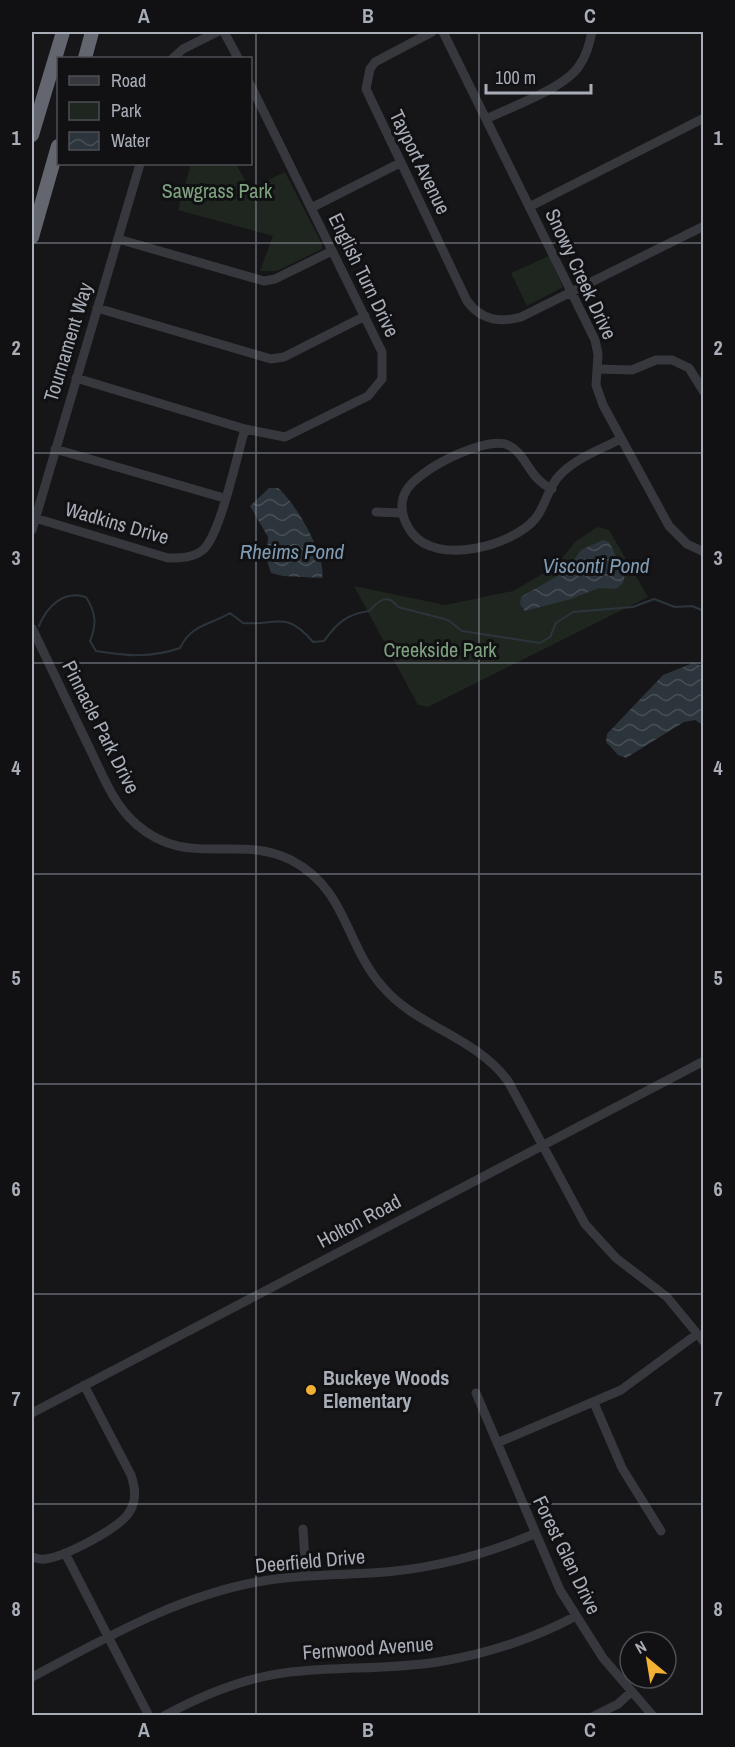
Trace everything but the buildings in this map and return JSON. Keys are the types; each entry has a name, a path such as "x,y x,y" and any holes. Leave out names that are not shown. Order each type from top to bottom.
{"highway":[{"path":"32,135 63,32"},
{"path":"85,57 92,32"},
{"path":"32,237 57,150"}],"street":[{"path":"174,57 183,49 217,32"},
{"path":"225,32 238,57"},
{"name":"Tayport Avenue","path":"432,32 382,56 370,69 367,80 369,100 467,301 484,316 498,320 521,316 571,292"},
{"name":"Snowy Creek Drive","path":"443,32 595,340 598,354 597,385 603,405 669,526 687,544 704,552"},
{"path":"486,119 565,80 578,69 587,52 592,32"},
{"name":"English Turn Drive","path":"76,378 274,436 289,436 368,396 382,379 384,364 382,352 252,88"},
{"path":"530,207 704,118"},
{"path":"311,207 400,163"},
{"name":"Tournament Way","path":"32,530 140,165"},
{"path":"571,292 704,226"},
{"path":"118,239 264,280 275,279 332,251"},
{"path":"97,308 271,360 284,357 365,316"},
{"path":"598,369 632,370 656,360 672,360 688,368 704,392"},
{"name":"Wadkins Drive","path":"35,518 168,558 184,558 203,549 210,541 245,429"},
{"path":"552,489 540,484 517,451 494,442 481,444 416,478 403,496 402,513 409,530 424,545 438,550 475,549 533,522 544,508 552,489 557,477 567,468 621,439"},
{"path":"55,449 224,498"},
{"path":"376,512 402,513"},
{"name":"Pinnacle Park Drive","path":"32,628 108,786 126,815 138,826 170,845 199,850 266,850 305,869 324,885 336,900 366,961 384,988 402,1004 491,1060 508,1081 585,1224 599,1243 667,1297 700,1338"},
{"name":"Holton Road","path":"32,1413 704,1061"},
{"path":"497,1443 594,1403 634,1382 700,1338"},
{"path":"32,1557 42,1560 65,1552 123,1520 129,1513 135,1494 131,1475 84,1385"},
{"name":"Forest Glen Drive","path":"476,1393 534,1534 560,1590 603,1658 653,1716"},
{"path":"594,1403 622,1468 661,1531"},
{"path":"303,1529 306,1576"},
{"name":"Deerfield Drive","path":"32,1677 164,1610 212,1592 255,1582 306,1576 372,1573 452,1562 534,1534"},
{"path":"65,1552 149,1716"},
{"name":"Fernwood Avenue","path":"164,1716 238,1683 300,1671 394,1667 438,1662 514,1643 576,1616"},
{"path":"594,1716 618,1704 632,1692"}],"green space":[{"name":"Sawgrass Park","path":"191,165 237,165 250,189 285,172 322,244 322,249 277,271 260,271 273,236 178,210"},
{"path":"549,256 563,287 527,306 511,273"},
{"name":"Creekside Park","path":"597,527 609,530 648,597 428,707 418,705 354,586 445,605 513,591 556,566 575,542"}],"water":[{"name":"Rheims Pond","path":"269,488 278,488 301,517 320,557 322,578 283,576 271,573 266,558 268,537 250,506"},
{"name":"Visconti Pond","path":"603,540 609,542 625,574 623,583 616,589 599,588 571,599 525,611 520,604 521,597 566,571 581,550"},
{"path":"693,663 703,666 703,725 695,720 684,722 626,758 618,755 606,742 607,734 663,675"}],"waterway":[{"path":"39,626 57,601 70,596 86,597 94,613 94,629 90,641 96,651 138,655 180,648 195,630 230,613 243,623 287,622 303,632 313,642 324,641 343,620 369,611 380,601 387,599 398,607 448,620 462,631 540,643 550,637 556,623 573,612 633,607 654,599 675,607 692,606 704,611"}],"place":[{"name":"Buckeye Woods Elementary","path":"311,1390"}]}
